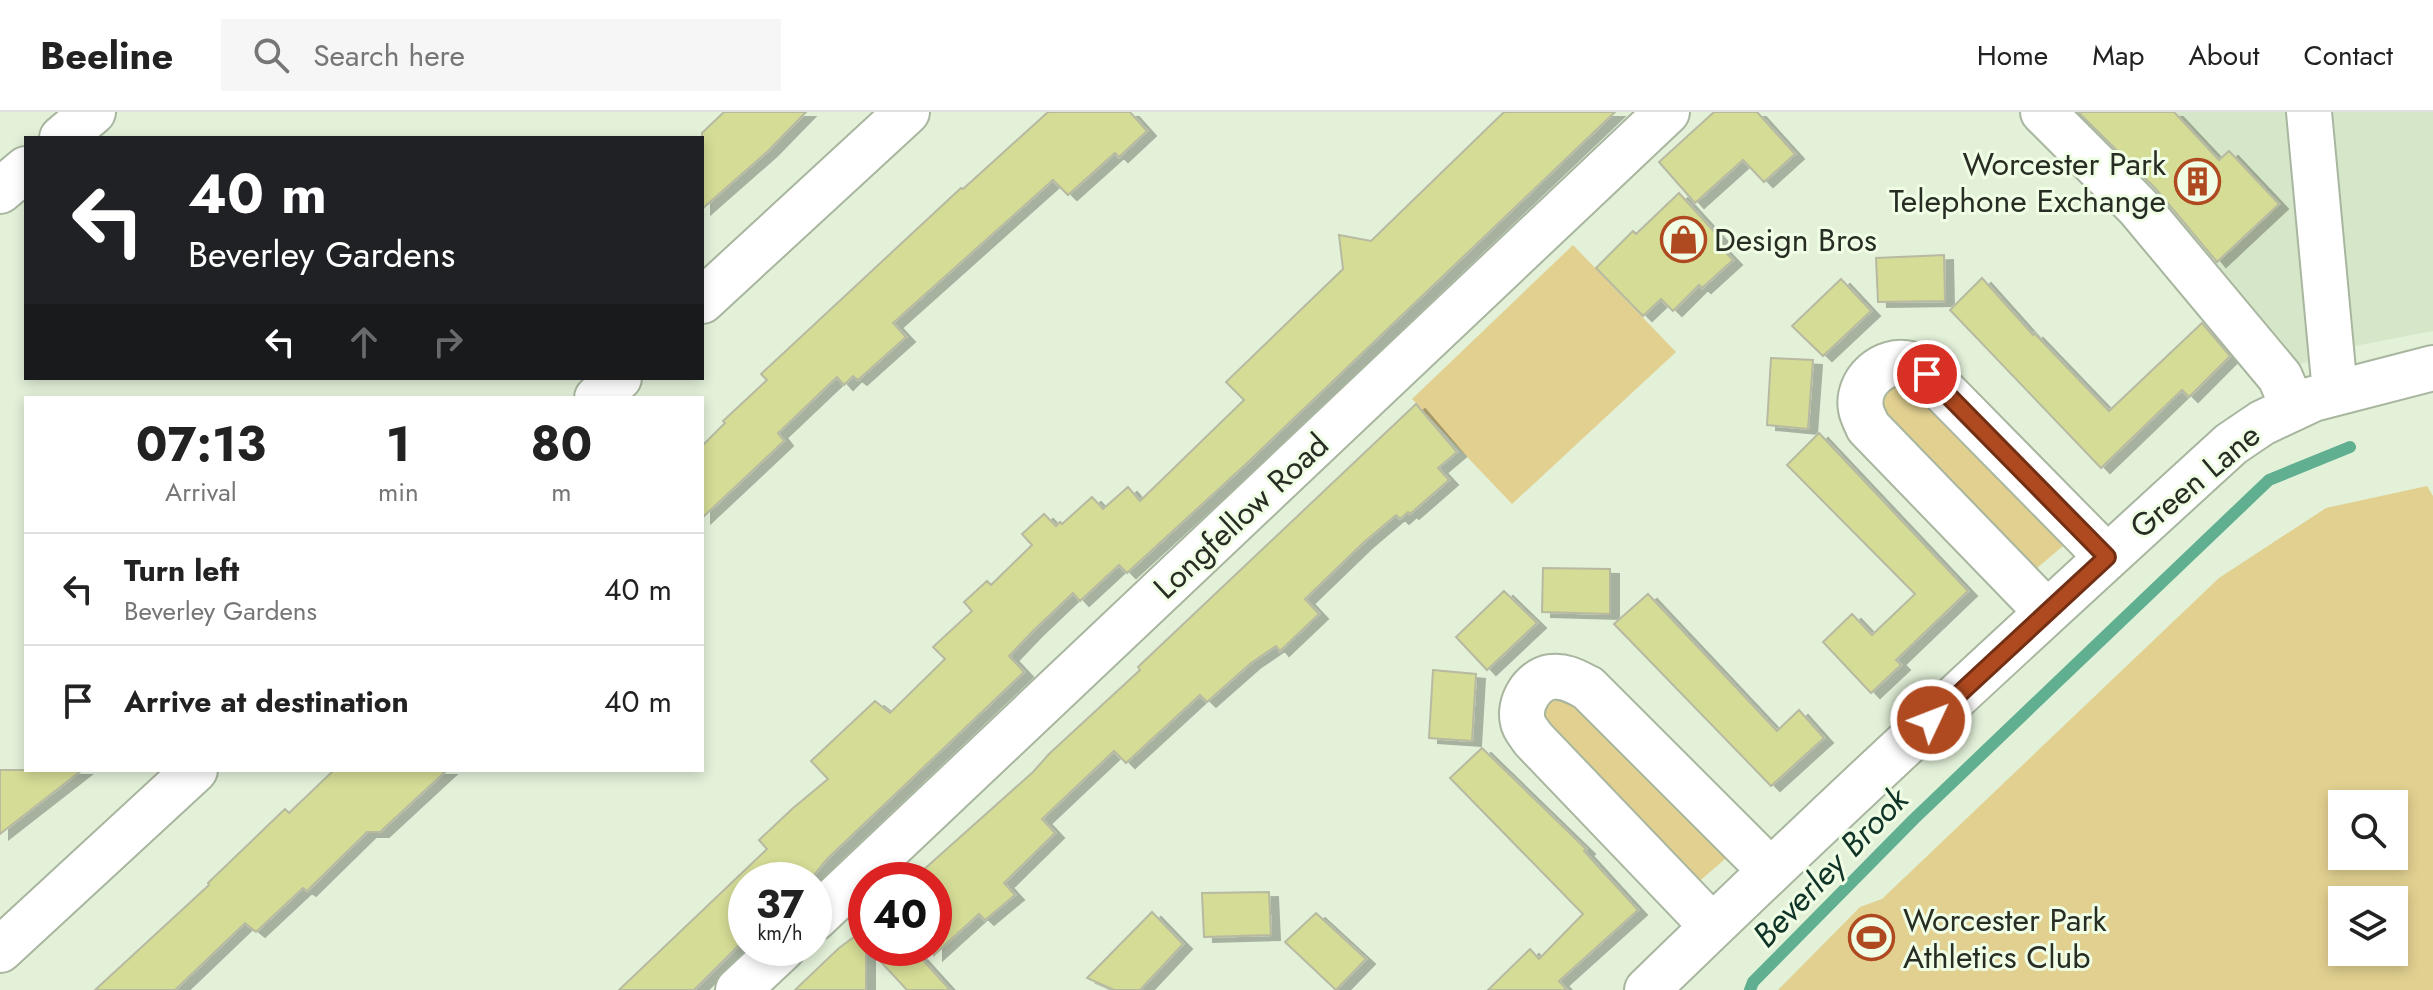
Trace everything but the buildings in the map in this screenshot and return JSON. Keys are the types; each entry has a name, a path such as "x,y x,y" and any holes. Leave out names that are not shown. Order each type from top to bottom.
{"street":[{"path":"64,136 93,112"},
{"path":"704,299 907,112"},
{"name":"Longfellow Road","path":"832,902 1667,112"},
{"path":"2043,112 2138,207 2280,377 2293,407"},
{"path":"2309,112 2335,392"},
{"path":"0,191 24,171"},
{"path":"2046,611 1868,427 1860,408 1864,388 1874,371 1892,363 1910,364 1927,374 2107,557"},
{"name":"Green Lane","path":"1647,990 2046,611 2231,444 2293,407 2335,392 2433,368"},
{"path":"599,396 617,380"},
{"path":"1712,926 1533,739 1523,722 1524,702 1533,686 1549,677 1569,678 1588,688 1770,870"},
{"path":"0,950 193,772"},
{"path":"738,990 764,966"}],"shaded area":[{"path":"2024,112 2433,112 2433,331 2339,349 2289,369"},
{"path":"1573,245 1676,352 1512,504 1412,399"},
{"path":"1905,378 2069,541 2031,573 1883,418 1878,393"},
{"path":"2427,486 2433,496 2433,990 1778,990 1860,907 1882,899 2219,578 2326,508"},
{"path":"1569,691 1732,853 1695,885 1546,730 1542,706"}],"waterway":[{"name":"Beverley Brook","path":"1750,990 1753,982 1914,819 2269,480 2350,447"}],"place":[{"name":"Worcester Park Telephone Exchange","path":"2197,182"},
{"name":"Design Bros","path":"1683,240"},
{"name":"Worcester Park Athletics Club","path":"1872,938"}],"route":[{"path":"1927,374 2107,557 1931,720"}]}
